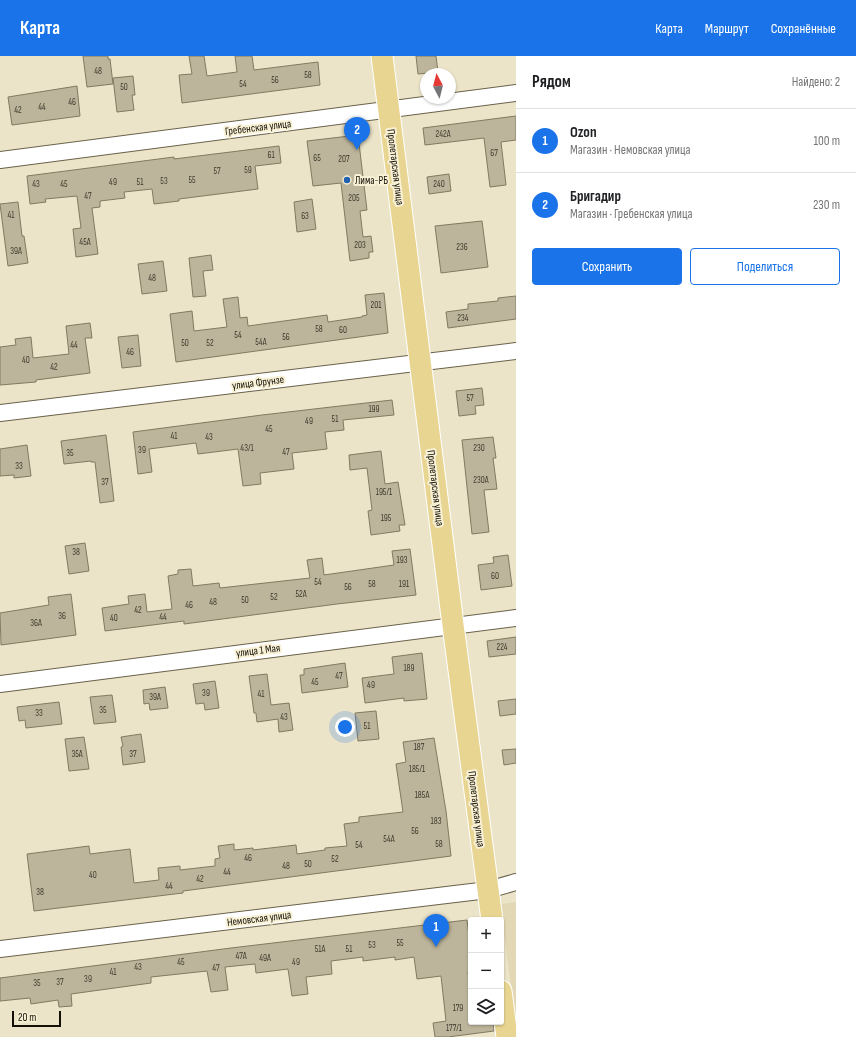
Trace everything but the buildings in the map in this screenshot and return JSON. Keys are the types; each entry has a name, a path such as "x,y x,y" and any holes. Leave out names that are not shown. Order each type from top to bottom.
{"main road":[{"name":"Пролетарская улица","path":"382,56 453,625 492,917"},
{"path":"504,1014 507,1037"}],"street":[{"name":"Гребенская улица","path":"0,160 516,93"},
{"name":"улица Фрунзе","path":"0,413 516,351"},
{"name":"улица 1 Мая","path":"0,684 516,618"},
{"name":"Немовская улица","path":"0,949 488,890 516,882"}],"shaded area":[{"path":"516,902 516,1024 504,934 504,917 502,917 500,904"}],"place":[{"name":"Бригадир","path":"357,150"},
{"name":"Лима-РБ","path":"347,180"},
{"name":"Ozon","path":"436,947"}]}
